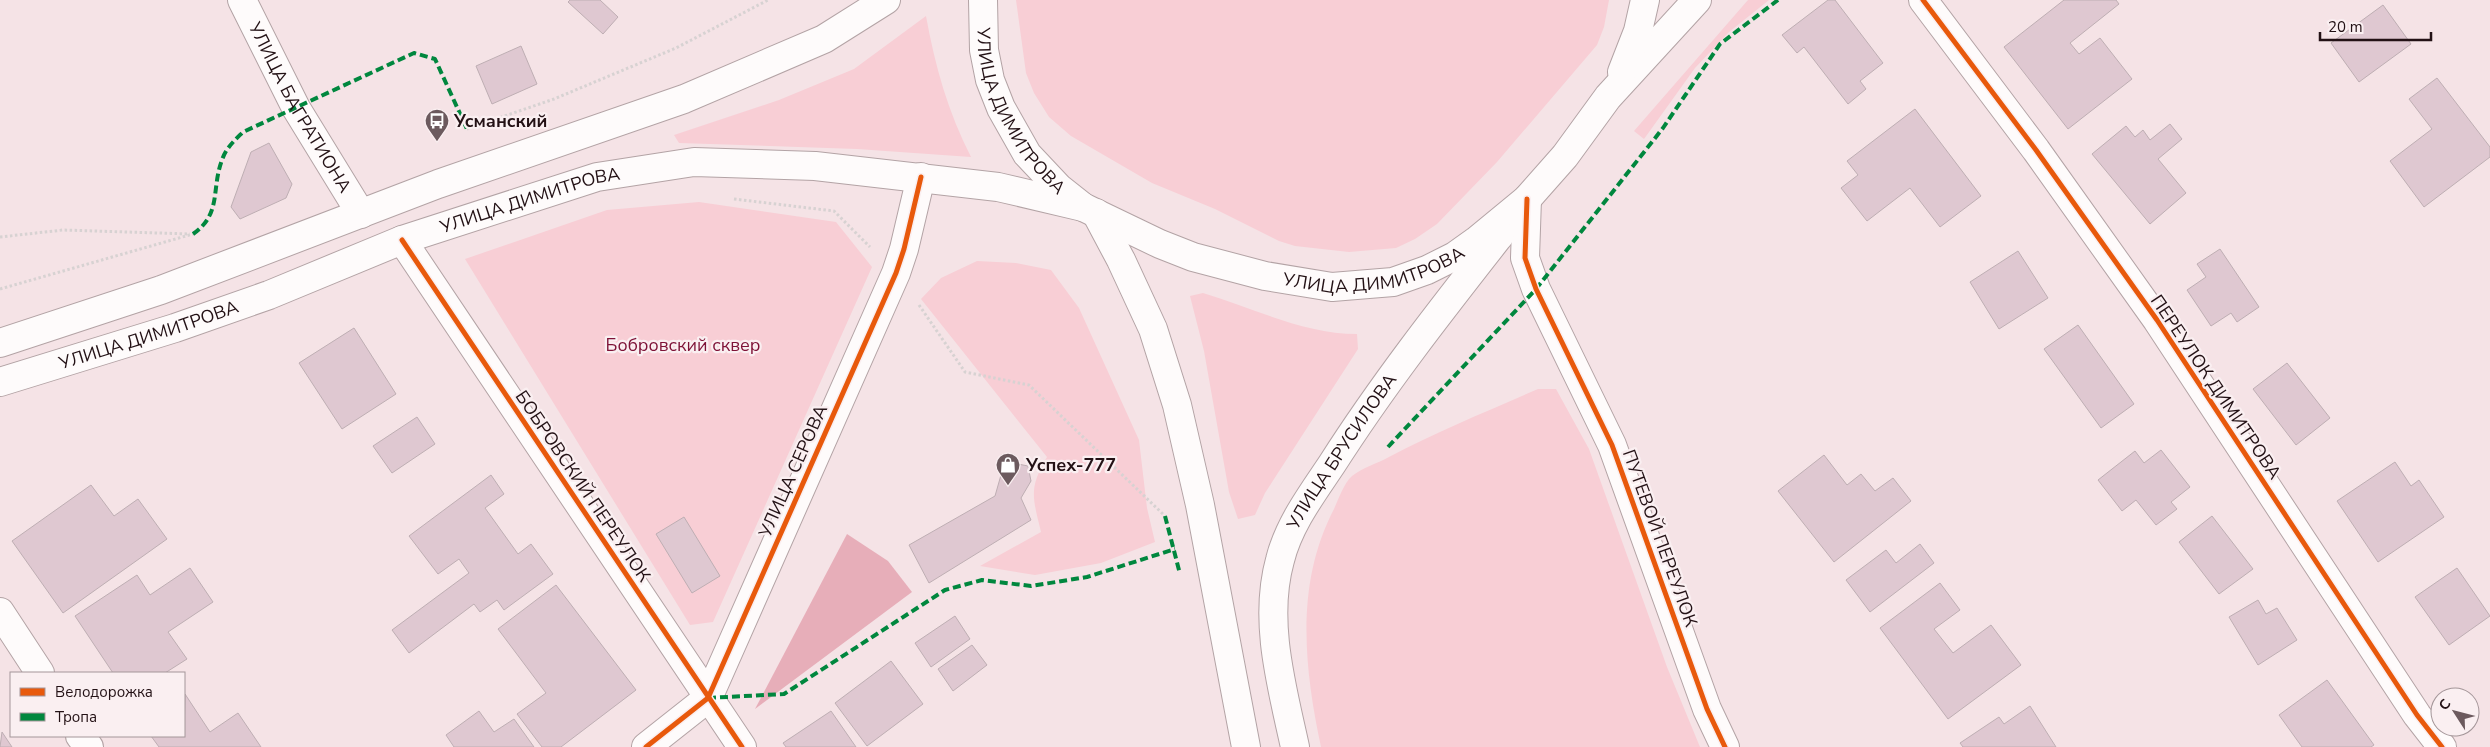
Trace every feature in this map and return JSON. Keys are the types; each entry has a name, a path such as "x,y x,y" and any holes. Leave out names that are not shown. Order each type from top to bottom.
{"main road":[{"name":"УЛИЦА БАГРАТИОНА","path":"242,0 296,108 361,214"},
{"path":"0,343 161,290 438,184 684,100 824,39 886,0"},
{"name":"УЛИЦА ДИМИТРОВА","path":"983,0 984,50 990,80 1001,108 1027,154 1044,175 1090,210 1160,244 1225,266 1295,282 1332,287 1393,282 1427,270 1455,256 1527,199 1565,156 1608,97 1697,0"},
{"name":"УЛИЦА ДИМИТРОВА","path":"1608,97 1629,59 1645,0"},
{"name":"ПЕРЕУЛОК ДИМИТРОВА","path":"1923,0 2036,150 2156,320 2417,715 2442,747"},
{"name":"УЛИЦА ДИМИТРОВА","path":"0,382 174,328 269,295 402,240 597,177 694,162 814,166 998,187 1090,210"},
{"name":"УЛИЦА СЕРОВА","path":"646,747 708,698 896,272 904,249 921,177"},
{"name":"УЛИЦА БРУСИЛОВА","path":"1294,747 1274,643 1275,597 1279,560 1292,528 1357,425 1430,324 1527,199"},
{"name":"ПУТЕВОЙ ПЕРЕУЛОК","path":"1527,199 1525,258 1536,289 1612,445 1707,709 1725,747"},
{"path":"1090,210 1121,260 1153,330 1177,405 1200,505 1246,747"},
{"name":"БОБРОВСКИЙ ПЕРЕУЛОК","path":"402,240 742,747"},
{"path":"0,612 39,672"}],"path":[{"path":"468,129 554,99 676,48 768,0"},
{"path":"732,199 834,211 896,272 965,372 1029,385 1166,516"},
{"path":"0,237 63,230 193,234 0,289"}],"green space":[{"path":"1016,0 1609,0 1604,27 1597,45 1497,162 1437,224 1415,239 1396,248 1349,252 1295,246 1279,241 1215,209 1152,183 1071,136 1049,117 1034,93 1026,73"},
{"path":"1748,0 1769,0 1729,32 1695,68 1644,139 1634,131"},
{"path":"926,16 943,88 971,157 857,149 679,143 674,135 779,100 854,69"},
{"name":"Бобровский сквер","path":"699,202 836,222 872,267 713,622 690,625 465,259 607,210"},
{"path":"977,261 1016,263 1051,270 1079,308 1139,440 1147,508 1155,542 1101,563 1035,575 980,566 1041,532 1034,494 1037,477 1047,457 921,299 941,278"},
{"path":"1203,293 1298,325 1337,333 1357,334 1358,349 1265,493 1255,515 1238,519 1229,492 1204,351 1190,296"},
{"path":"1538,389 1556,389 1589,449 1667,667 1700,747 1321,747 1310,687 1307,656 1308,596 1313,567 1322,537 1346,483 1352,476 1365,468 1444,430"}],"shaded area":[{"path":"847,534 888,561 912,592 755,709"}],"building":[{"path":"570,0 600,0 618,17 603,34 568,2"},
{"path":"1828,0 1835,0 1883,63 1860,81 1866,89 1848,104 1804,47 1797,53 1782,35"},
{"path":"2064,0 2116,0 2119,4 2070,43 2079,54 2100,38 2132,79 2068,129 2004,47"},
{"path":"2383,5 2411,44 2359,82 2331,43"},
{"path":"521,46 537,84 492,104 476,66"},
{"path":"2437,78 2490,147 2490,157 2424,207 2390,161 2432,129 2409,99"},
{"path":"1915,109 1981,196 1940,227 1910,188 1867,221 1841,188 1858,175 1847,161"},
{"path":"2170,124 2182,139 2158,159 2186,193 2150,224 2092,154 2126,126 2135,137 2143,130 2150,140"},
{"path":"269,143 292,184 286,198 240,219 231,207 251,152"},
{"path":"2220,249 2259,307 2237,322 2231,313 2211,326 2187,290 2206,277 2197,264"},
{"path":"2018,251 2048,298 1999,329 1970,282"},
{"path":"2078,325 2134,404 2101,428 2044,349"},
{"path":"354,328 396,394 342,429 299,363"},
{"path":"2287,363 2330,418 2296,445 2253,389"},
{"path":"417,417 435,444 392,473 373,446"},
{"path":"2161,450 2190,487 2171,502 2177,509 2156,525 2136,500 2122,511 2098,480 2135,451 2144,463"},
{"path":"1824,455 1847,485 1861,474 1875,491 1893,478 1911,501 1834,562 1778,491"},
{"path":"2395,462 2411,486 2419,480 2444,517 2378,562 2337,501"},
{"path":"1013,463 1028,466 1031,481 1021,498 1031,520 929,583 909,545 995,496 1001,475"},
{"path":"491,475 504,494 485,508 518,554 531,544 553,574 504,610 497,600 480,612 474,604 409,653 392,630 469,573 459,559 438,574 409,536"},
{"path":"91,485 114,516 138,499 167,539 63,613 12,541"},
{"path":"2212,516 2253,569 2219,594 2179,542"},
{"path":"684,517 720,576 692,593 656,534"},
{"path":"1920,544 1934,563 1870,612 1846,580 1886,550 1896,563"},
{"path":"190,568 213,602 168,632 187,659 167,672 112,672 75,616 137,575 150,595"},
{"path":"2457,568 2490,616 2449,645 2415,597"},
{"path":"1940,583 1960,610 1934,629 1953,653 1991,625 2021,665 1948,719 1880,628"},
{"path":"556,585 636,690 561,747 542,747 517,714 546,693 498,629"},
{"path":"2258,600 2266,614 2277,608 2297,640 2258,665 2229,617"},
{"path":"955,616 970,639 931,667 915,643"},
{"path":"972,645 987,665 953,691 938,669"},
{"path":"891,661 923,704 867,746 835,703"},
{"path":"2327,680 2374,745 2371,747 2302,747 2279,715"},
{"path":"185,694 210,732 238,713 261,747 159,747 152,737 185,737"},
{"path":"2030,706 2056,747 1963,747 1960,743 1999,717 2004,724"},
{"path":"479,711 494,732 514,719 534,747 454,747 446,735"},
{"path":"831,711 856,747 786,747 783,743"},
{"path":"2,732 12,747 0,747"}],"marked path":[{"path":"1388,447 1536,289 1663,128 1720,44 1778,0"},
{"path":"193,234 202,226 212,209 219,171 224,156 243,132 414,53 435,59 467,129"},
{"path":"1165,516 1180,574"},
{"path":"708,698 784,694 945,590 982,580 1031,586 1087,577 1175,549"}],"cycle path":[{"path":"1923,0 2036,150 2157,320 2417,715 2442,747"},
{"path":"646,747 708,698 896,273 904,249 921,177"},
{"path":"1527,199 1525,258 1536,289 1612,445 1707,709 1725,747"},
{"path":"402,240 742,747"}],"place":[{"name":"Усманский","path":"437,142"},
{"name":"Успех-777","path":"1008,486"}]}
